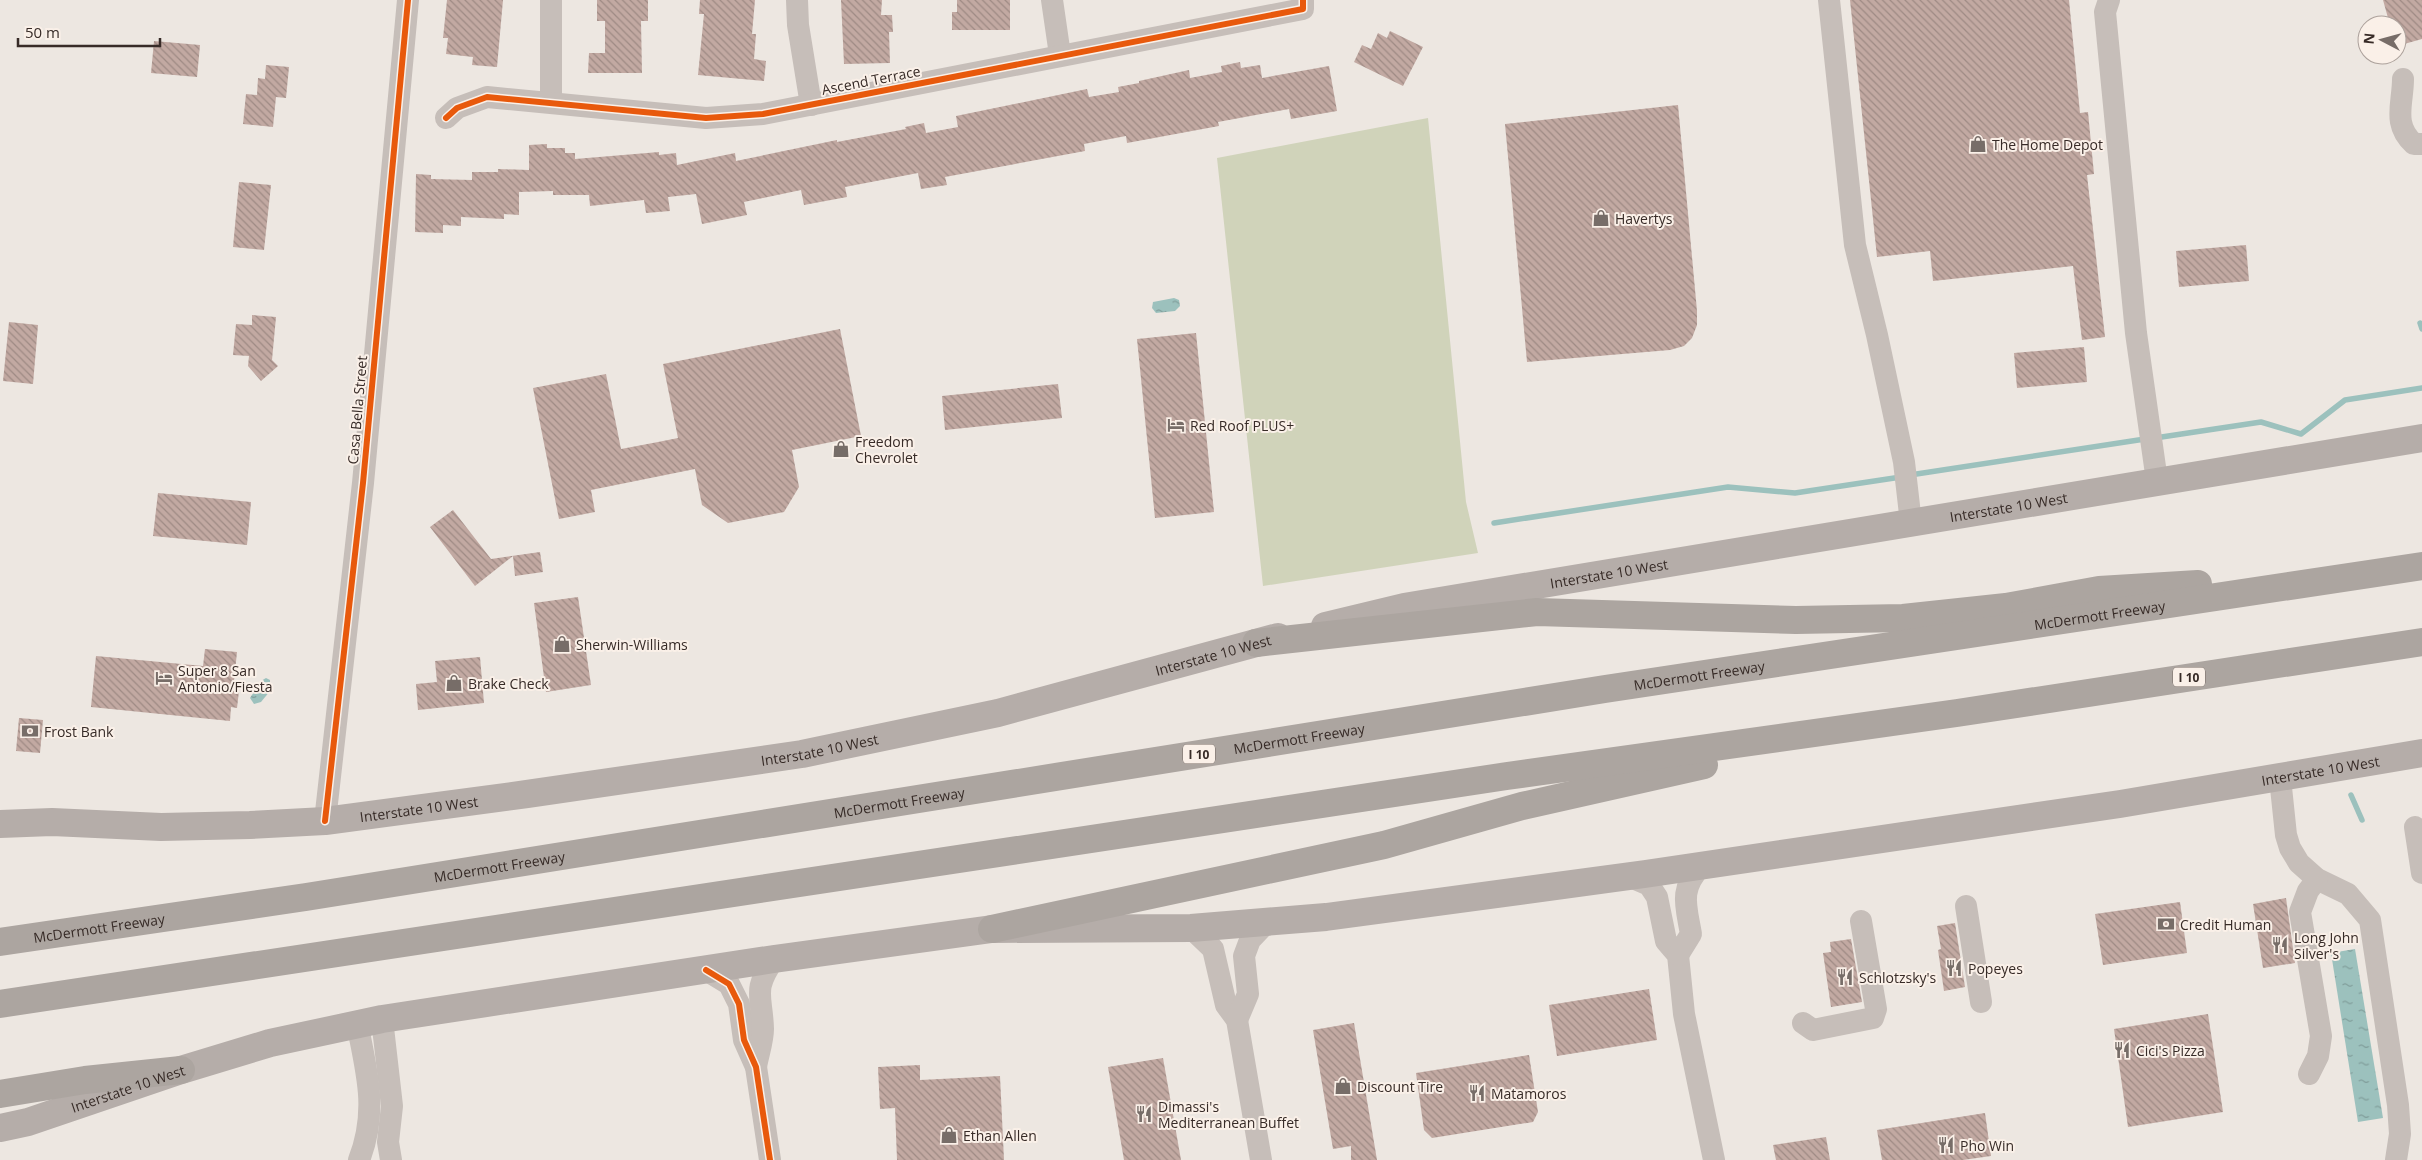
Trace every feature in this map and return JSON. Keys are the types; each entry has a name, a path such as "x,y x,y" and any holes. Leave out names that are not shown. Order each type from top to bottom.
{"highway":[{"path":"1256,642 1537,612 1796,620 1903,618 2006,607 2099,590 2410,568"},
{"name":"McDermott Freeway","path":"0,942 306,897 1605,689 2410,568"},
{"name":"I 10","path":"0,1004 1507,776 1957,713 2422,642"},
{"path":"992,929 1384,845 1522,806 1632,780 1957,713"},
{"path":"0,1094 85,1080 181,1070"}],"main road":[{"name":"Interstate 10 West","path":"0,824 52,822 161,827 325,821 802,754 998,713 1256,642 1404,607 2422,438"},
{"name":"Interstate 10 West","path":"0,1128 28,1122 181,1070 270,1043 370,1021 774,959 992,929 1191,928 1326,917 1700,866 2280,778 2422,753"}],"street":[{"name":"Casa Bella Street","path":"325,821 364,473 408,0"},
{"path":"550,0 551,102"},
{"path":"797,0 798,25 811,105"},
{"path":"1052,0 1060,55"},
{"path":"1829,0 1855,245 1904,462 1911,523"},
{"path":"2109,0 2105,12 2136,333 2157,481"},
{"name":"Ascend Terrace","path":"446,118 457,108 487,97 706,118 763,114 1303,4"},
{"path":"2403,79 2403,97 2399,114 2404,135 2414,144 2422,144"},
{"path":"2280,778 2286,835 2290,848 2299,863 2317,879 2348,894 2370,920 2398,1105 2400,1134 2396,1160"},
{"path":"2414,827 2422,873"},
{"path":"1678,955 1691,934 1685,900 1686,888 1690,877 1700,866"},
{"path":"1628,876 1649,886 1657,897 1666,941 1678,955 1684,1014 1714,1160"},
{"path":"2310,1074 2318,1056 2321,1036 2300,912 2308,891 2317,879"},
{"path":"1966,906 1981,1002"},
{"path":"1804,1022 1813,1030 1874,1018 1876,1009 1862,921"},
{"path":"1237,1020 1248,994 1244,956 1250,940 1267,922"},
{"path":"1191,928 1213,949 1226,1005 1237,1020 1261,1160"},
{"path":"756,1067 763,1030 758,995 762,978 774,959"},
{"path":"706,970 729,984 739,1004 744,1040 756,1067 770,1160"},
{"path":"359,1160 368,1138 371,1114 370,1021"},
{"path":"370,1021 392,1106 388,1142 390,1160"}],"green space":[{"path":"1428,118 1466,502 1478,553 1263,586 1217,158"}],"water":[{"path":"1174,298 1179,300 1180,306 1175,311 1156,313 1152,308 1153,302"},
{"path":"266,678 270,680 270,691 261,702 254,704 250,698 261,681"},
{"path":"2355,949 2383,1118 2358,1122 2331,953"}],"building":[{"path":"447,0 503,0 497,67 472,65 473,57 446,54 448,38 443,38"},
{"path":"597,0 648,0 648,21 641,21 642,73 588,73 589,53 605,53 605,21 597,21"},
{"path":"700,0 755,0 752,34 756,34 754,59 766,61 764,81 698,75 704,14 699,14"},
{"path":"841,0 882,0 881,15 892,15 893,32 889,32 890,63 844,64"},
{"path":"957,0 1010,0 1010,30 952,30 952,12 957,12"},
{"name":"The Home Depot","path":"1850,0 2069,0 2080,113 2088,112 2094,174 2087,175 2105,337 2082,340 2073,266 1933,281 1930,251 1877,257"},
{"path":"2383,0 2422,0 2422,39 2407,43 2407,15 2387,15"},
{"path":"1390,31 1423,47 1403,86 1354,62 1362,45 1371,49 1378,33 1387,38"},
{"path":"154,41 200,45 197,77 151,73"},
{"path":"1240,62 1241,68 1260,65 1262,78 1329,66 1337,111 1291,119 1289,109 1218,122 1219,126 1127,143 1126,136 1084,144 1085,151 945,177 947,185 921,189 918,173 845,187 847,197 804,205 801,190 744,202 747,215 702,224 696,194 668,197 670,211 646,213 644,200 590,206 589,195 553,195 553,191 519,192 519,215 504,214 504,219 461,217 461,226 443,225 443,233 415,232 416,174 431,175 431,179 472,180 472,172 498,172 498,169 529,170 529,145 547,144 547,148 565,148 565,153 575,153 575,159 659,152 659,155 676,153 677,165 735,153 736,161 837,140 837,142 906,129 905,127 924,123 926,133 958,127 956,116 1087,89 1089,97 1119,92 1118,87 1139,83 1139,81 1189,70 1190,78 1222,72 1221,66"},
{"path":"266,65 289,67 286,98 276,97 273,127 243,124 246,94 257,95 258,78 265,79"},
{"name":"Havertys","path":"1678,105 1697,311 1697,325 1692,338 1684,346 1670,350 1527,362 1505,124"},
{"path":"239,182 271,185 264,250 233,247"},
{"path":"2246,245 2249,281 2179,287 2176,251"},
{"path":"252,315 276,317 272,360 278,366 261,381 248,366 249,356 233,355 236,324 252,325"},
{"path":"9,322 38,325 33,384 3,381"},
{"path":"840,329 861,436 792,450 799,487 784,512 728,523 702,505 695,469 591,490 595,512 559,519 533,388 606,374 621,449 658,442 678,438 663,364"},
{"name":"Red Roof PLUS+","path":"1196,333 1214,512 1155,518 1137,339"},
{"path":"2084,347 2087,382 2017,388 2014,353"},
{"path":"1058,384 1062,418 945,430 942,396"},
{"path":"158,493 251,502 247,545 153,536"},
{"path":"453,510 491,559 540,552 543,572 515,576 513,556 475,586 430,527"},
{"name":"Sherwin-Williams","path":"578,597 591,685 546,692 534,603"},
{"name":"Super 8 San Antonio/Fiesta","path":"205,649 237,652 233,691 239,691 237,708 231,707 230,721 91,707 96,656 203,666"},
{"name":"Brake Check","path":"480,657 484,703 418,710 416,684 437,682 435,661"},
{"name":"Frost Bank","path":"19,718 43,720 40,753 16,751"},
{"path":"2286,898 2295,963 2263,968 2253,904"},
{"path":"2180,902 2187,953 2103,965 2095,914"},
{"name":"Popeyes","path":"1955,923 1965,987 1944,991 1938,950 1941,949 1937,926"},
{"name":"Schlotzsky's","path":"1851,939 1862,1002 1831,1007 1823,953 1831,952 1830,942"},
{"path":"1649,989 1657,1040 1557,1056 1549,1005"},
{"path":"2208,1014 2223,1112 2128,1127 2114,1029"},
{"name":"Discount Tire","path":"1354,1023 1377,1160 1351,1160 1351,1146 1333,1149 1313,1030"},
{"name":"Matamoros","path":"1529,1055 1538,1112 1533,1122 1432,1138 1424,1130 1416,1073"},
{"name":"Dimassi's Mediterranean Buffet","path":"1163,1058 1181,1160 1124,1160 1108,1067"},
{"name":"Ethan Allen","path":"920,1065 920,1080 1000,1076 1004,1160 897,1160 895,1108 880,1109 878,1067"},
{"path":"1985,1113 1991,1156 1963,1160 1882,1160 1877,1130"},
{"path":"1826,1137 1830,1160 1776,1160 1773,1145"}],"waterway":[{"path":"2420,323 2422,329"},
{"path":"2155,438 2261,422 2301,434 2345,400 2422,388"},
{"path":"1910,475 2145,439"},
{"path":"1494,523 1728,487 1795,493 1901,477"},
{"path":"2351,795 2362,820"}],"cycle path":[{"path":"325,821 363,483 408,0"},
{"path":"446,118 457,108 487,97 706,118 763,114 1303,9 1303,0"},
{"path":"706,970 729,984 739,1004 744,1040 756,1067 770,1160"}],"place":[{"name":"The Home Depot","path":"1978,144"},
{"name":"Havertys","path":"1601,218"},
{"name":"Red Roof PLUS+","path":"1176,425"},
{"name":"Freedom Chevrolet","path":"841,449"},
{"name":"Sherwin-Williams","path":"562,644"},
{"name":"Super 8 San Antonio/Fiesta","path":"164,678"},
{"name":"Brake Check","path":"454,683"},
{"name":"Frost Bank","path":"30,731"},
{"name":"Credit Human","path":"2166,924"},
{"name":"Long John Silver's","path":"2280,945"},
{"name":"Popeyes","path":"1954,968"},
{"name":"Schlotzsky's","path":"1845,977"},
{"name":"Cici's Pizza","path":"2122,1050"},
{"name":"Discount Tire","path":"1343,1086"},
{"name":"Matamoros","path":"1477,1093"},
{"name":"Dimassi's Mediterranean Buffet","path":"1144,1114"},
{"name":"Ethan Allen","path":"949,1135"},
{"name":"Pho Win","path":"1946,1145"}]}
